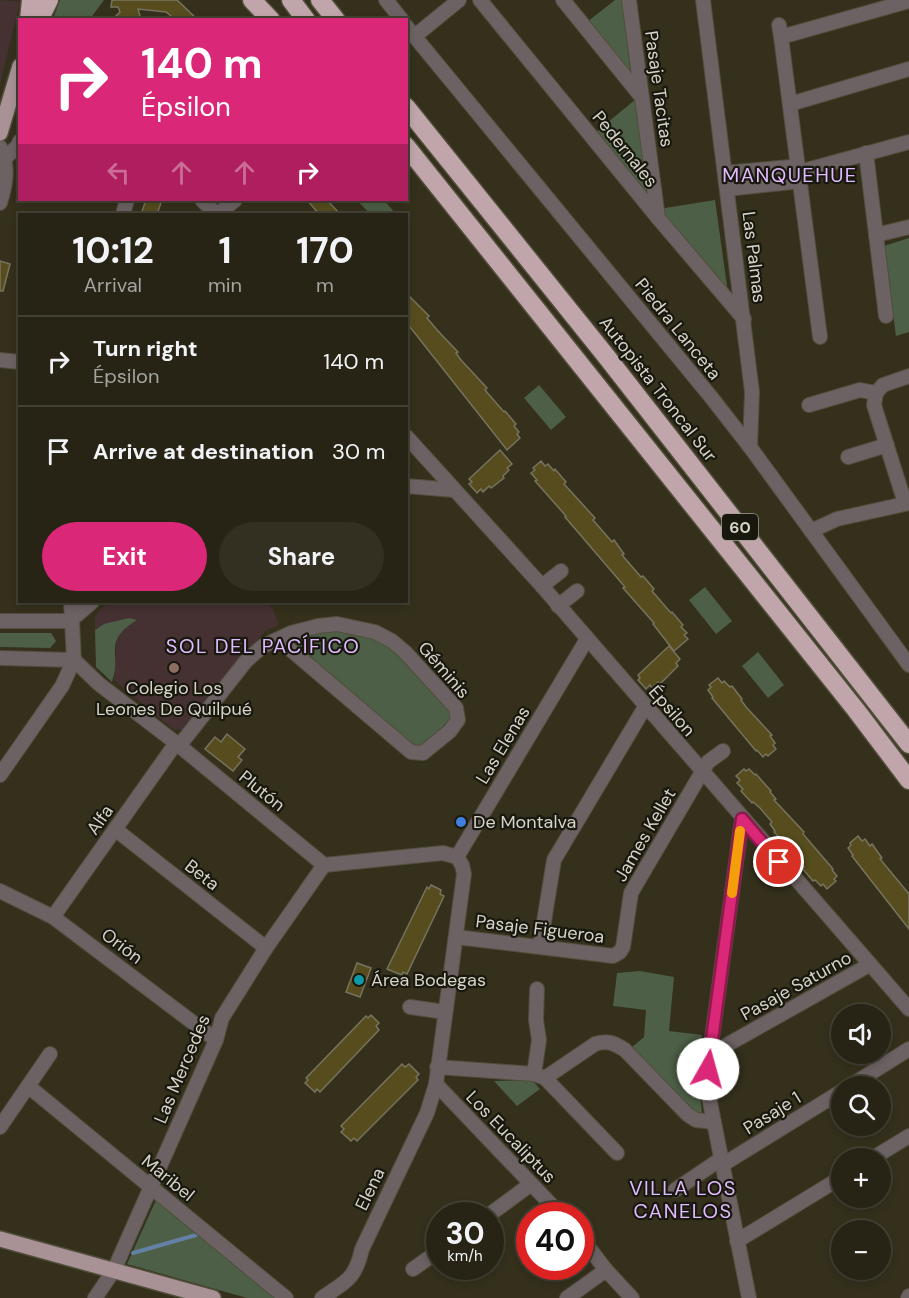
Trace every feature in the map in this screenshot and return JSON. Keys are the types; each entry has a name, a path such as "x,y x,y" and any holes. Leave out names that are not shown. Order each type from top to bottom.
{"highway":[{"path":"31,0 31,18"},
{"path":"40,18 49,0"},
{"path":"252,0 269,18"},
{"path":"291,0 304,18"},
{"name":"Autopista Troncal Sur","path":"408,109 606,356 909,743"},
{"name":"60","path":"408,148 856,710 909,780"},
{"path":"408,168 518,285"},
{"name":"60","path":"856,710 909,791"}],"main road":[{"path":"32,18 40,0"},
{"path":"0,130 18,72"},
{"path":"0,1239 213,1298"}],"street":[{"path":"386,0 400,18"},
{"path":"411,31 459,0"},
{"name":"Pedernales","path":"480,0 658,218 744,319"},
{"path":"563,0 641,96"},
{"name":"Pasaje Tacitas","path":"629,0 658,218"},
{"name":"Las Palmas","path":"703,0 752,392 750,447"},
{"path":"820,337 780,31 909,2"},
{"name":"Piedra Lanceta","path":"411,31 750,447 909,665"},
{"path":"790,104 909,69"},
{"path":"727,189 792,182 799,172 909,142"},
{"path":"0,203 5,186 3,153 18,145"},
{"path":"866,153 886,316"},
{"path":"725,173 790,167 799,172"},
{"path":"203,201 216,213"},
{"path":"218,213 234,201"},
{"path":"876,235 909,227"},
{"path":"0,360 18,362"},
{"path":"811,531 837,519 907,503 874,405 876,393 883,385 909,376"},
{"path":"809,405 860,390 876,393"},
{"name":"Épsilon","path":"408,438 542,586 909,1009"},
{"path":"848,457 887,445"},
{"path":"408,486 454,490"},
{"path":"542,586 561,570"},
{"path":"558,606 577,591"},
{"path":"0,775 62,686 74,660 70,621 71,603"},
{"path":"0,621 70,621 91,603"},
{"name":"Géminis","path":"177,744 246,661 263,646 278,639 304,628 327,624 366,630 384,636 399,646 456,708 458,716 456,724 427,750 418,753 411,752 278,639"},
{"name":"Las Elenas","path":"457,857 587,639"},
{"path":"0,658 74,660"},
{"name":"Plutón","path":"74,660 99,684 177,744 324,865"},
{"path":"540,946 554,860 645,707"},
{"name":"Alfa","path":"53,917 177,744"},
{"name":"James Kellet","path":"620,952 623,946 631,893 708,762 723,751"},
{"path":"742,819 706,1082 749,1298"},
{"name":"Beta","path":"115,829 266,948"},
{"path":"324,865 443,853 457,857 462,865 464,874 436,1084"},
{"name":"Las Mercedes","path":"95,1298 114,1270 216,1040 222,1018 266,948 324,865"},
{"name":"Orión","path":"0,891 53,917 216,1040"},
{"name":"Pasaje Figueroa","path":"456,937 614,956 620,952"},
{"name":"Pasaje Saturno","path":"709,1055 870,965"},
{"path":"537,989 536,1020 540,1076 617,1153"},
{"path":"410,1007 445,1012"},
{"path":"437,1067 540,1076 595,1044 604,1041 613,1042 625,1050 687,1114 696,1120 714,1122"},
{"path":"866,1076 909,1049"},
{"path":"0,1127 50,1054"},
{"name":"Los Eucaliptus","path":"436,1084 548,1202"},
{"name":"Elena","path":"322,1298 350,1278 358,1267 362,1249 427,1113 436,1084"},
{"name":"Maribel","path":"28,1086 286,1298"},
{"name":"Pasaje 1","path":"675,1190 831,1097"},
{"path":"889,1148 909,1136"},
{"path":"504,1204 531,1184"},
{"path":"737,1241 831,1184"},
{"path":"594,1254 632,1298"},
{"path":"413,1269 426,1260"},
{"path":"567,1298 606,1270"}],"shaded area":[{"path":"0,0 20,2 0,84"},
{"name":"Colegio Los Leones De Quilpué","path":"110,603 266,603 272,608 279,625 265,631 183,729 174,730 114,680 117,637 122,629 136,621 104,624 95,630 95,618 99,610"}],"green space":[{"path":"60,0 104,0 91,18 53,18"},
{"path":"615,0 622,0 631,76 587,22"},
{"path":"636,99 651,199 596,132"},
{"path":"715,200 728,293 659,209"},
{"path":"358,201 385,201 395,213 369,213"},
{"path":"909,238 909,332 896,336 884,246"},
{"path":"539,385 566,417 551,430 524,398"},
{"path":"705,587 732,621 716,634 689,600"},
{"path":"129,618 137,620 119,635 116,642 115,672 112,682 96,667 95,630 104,624"},
{"path":"327,629 358,633 386,643 452,708 452,717 424,746 412,745 298,648 298,638"},
{"path":"0,633 51,633 56,641 50,648 0,647"},
{"path":"758,652 784,685 768,698 742,666"},
{"path":"640,971 674,977 669,1031 702,1035 698,1077 702,1113 690,1112 631,1048 644,1037 646,1010 613,1006 617,973"},
{"path":"532,1080 540,1089 517,1106 494,1081"},
{"path":"156,1200 279,1298 247,1298 127,1264"}],"building":[{"path":"112,0 177,0 196,18 174,18 166,12 138,9 140,16 114,18 120,12 118,7 111,7"},
{"path":"146,201 162,201 157,213 141,213"},
{"path":"308,201 328,201 339,213 318,213"},
{"path":"0,261 10,264 3,291 0,291"},
{"path":"408,295 429,316 427,318 487,388 485,390 516,424 514,426 520,438 507,450 408,325"},
{"path":"500,450 512,464 507,468 509,470 503,476 504,478 491,488 489,486 483,492 481,489 477,493 469,484 472,482 469,479"},
{"path":"541,461 545,466 548,464 554,471 555,469 566,482 564,484 595,518 593,520 612,542 614,540 624,554 622,555 641,577 643,576 654,589 652,591 683,625 681,627 687,633 684,635 688,639 674,651 654,623 623,588 625,587 535,481 537,480 531,473"},
{"path":"669,646 680,659 676,663 678,666 660,684 658,682 652,688 650,685 646,689 638,680 640,678 638,675"},
{"path":"718,678 722,683 724,681 730,687 732,686 746,707 772,735 770,736 776,749 768,756 766,754 763,757 756,751 712,698 708,690 711,687 709,685"},
{"path":"227,734 245,749 238,757 242,760 233,771 205,749 215,737 221,742"},
{"path":"744,769 746,771 749,769 756,774 771,791 776,799 774,800 804,832 803,834 833,869 837,876 834,879 836,881 827,889 823,884 821,886 815,880 813,881 802,868 804,867 800,859 774,832 770,824 772,822 741,791 743,789 737,783 740,780 736,776"},
{"path":"858,836 862,841 865,839 870,846 872,844 882,858 880,859 909,894 909,929 852,856 848,848"},
{"path":"431,885 441,890 440,894 444,896 407,974 403,972 402,975 387,969 427,887 429,889"},
{"name":"Área Bodegas","path":"357,963 371,968 360,997 346,992"},
{"path":"371,1015 379,1023 376,1026 379,1030 320,1092 317,1089 315,1092 305,1083 308,1080 306,1078 366,1016 368,1018"},
{"path":"402,1064 405,1067 409,1064 419,1074 416,1077 418,1080 357,1141 354,1138 351,1141 341,1132 344,1129 341,1126"}],"waterway":[{"path":"133,1253 196,1235"}],"slow traffic":[{"path":"732,893 740,831"}],"place":[{"name":"Colegio Los Leones De Quilpué","path":"174,668"},
{"name":"De Montalva","path":"461,822"},
{"name":"Área Bodegas","path":"359,980"}],"district":[{"name":"MANQUEHUE","path":"790,175"},
{"name":"SOL DEL PACÍFICO","path":"263,646"},
{"name":"VILLA LOS CANELOS","path":"683,1200"}],"route":[{"path":"708,1069 742,819 779,862"}]}
